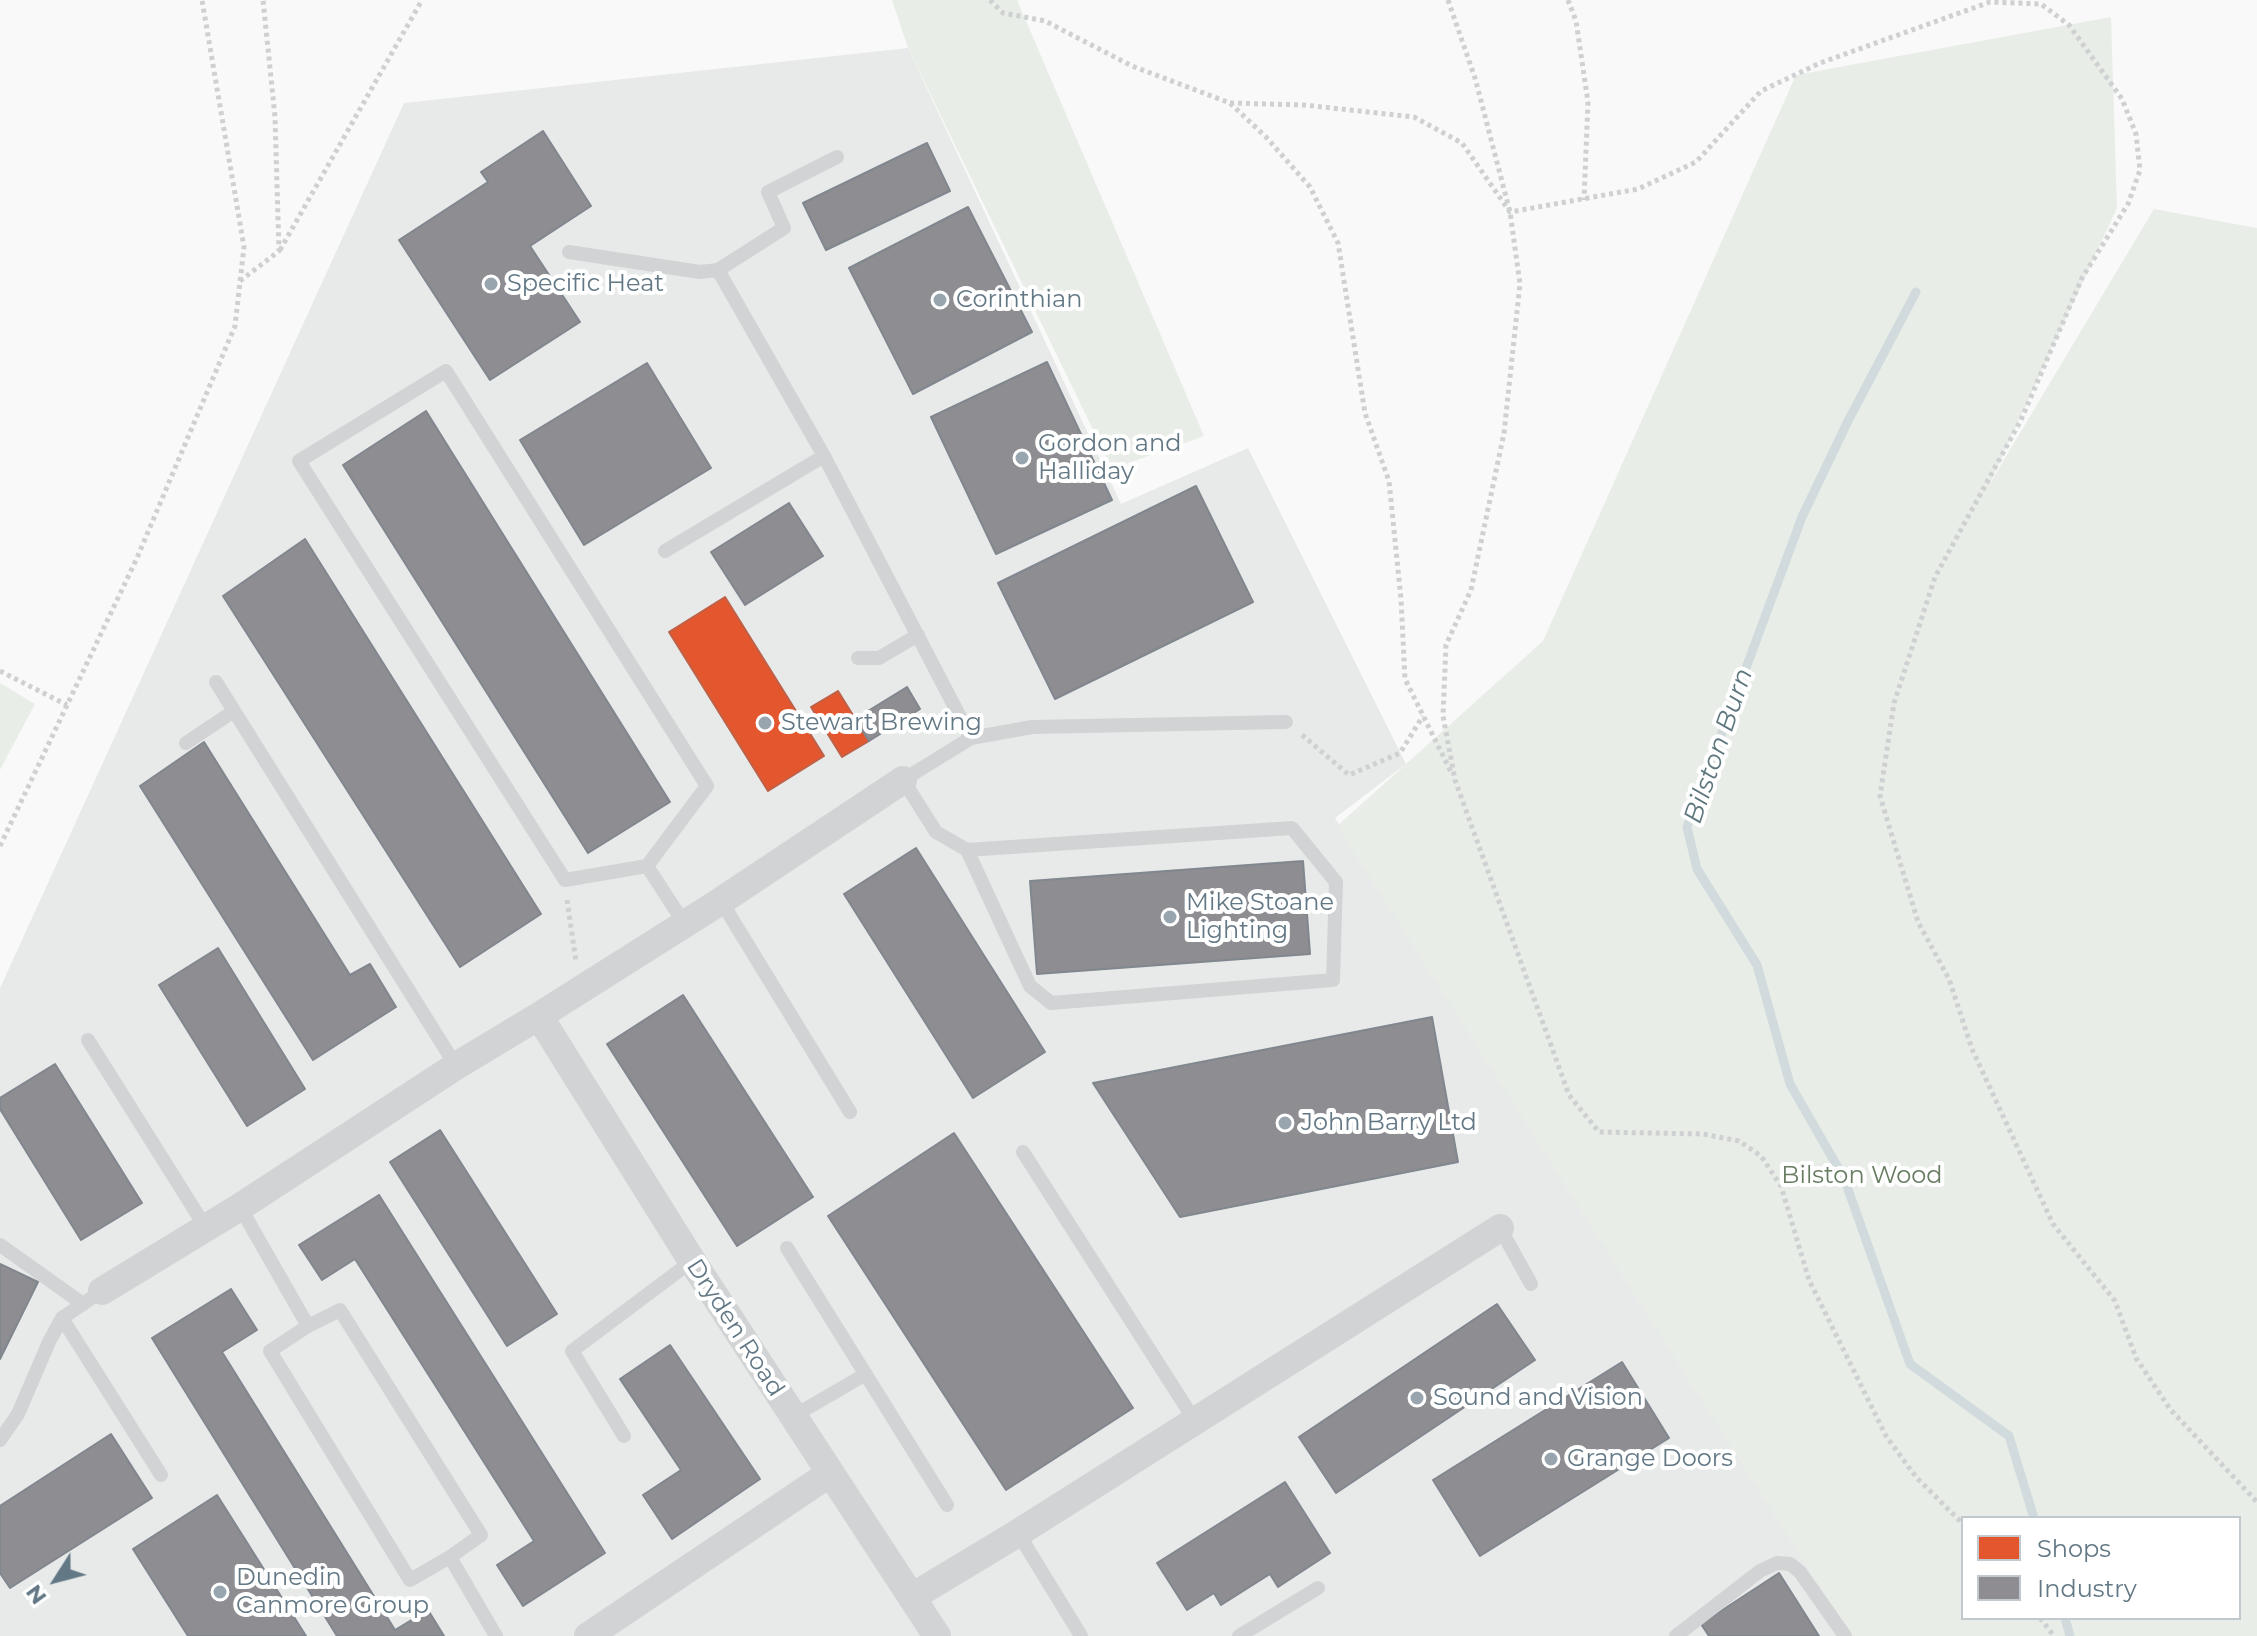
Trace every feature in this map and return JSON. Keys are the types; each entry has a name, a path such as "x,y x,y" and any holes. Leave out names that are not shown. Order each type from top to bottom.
{"street":[{"path":"92,1298 721,901 903,780"},
{"name":"Dryden Road","path":"539,1016 792,1417 937,1636"},
{"path":"912,1597 1500,1228"},
{"path":"588,1636 829,1474"}],"lane":[{"path":"569,252 700,272 718,270 784,228 768,192 837,157"},
{"path":"718,270 824,456 971,738"},
{"path":"446,371 707,786 647,866 565,880 299,461 446,371"},
{"path":"665,551 824,456"},
{"path":"858,658 879,658 918,635"},
{"path":"216,682 456,1066"},
{"path":"186,743 234,711"},
{"path":"967,850 1030,986 1051,1003 1333,980 1336,882 1292,828 967,850 936,832 903,780 971,738 1032,727 1286,722"},
{"path":"647,866 684,923"},
{"path":"721,901 850,1112"},
{"path":"88,1040 206,1228"},
{"path":"1023,1152 1195,1421"},
{"path":"240,1207 308,1326"},
{"path":"1500,1228 1531,1284"},
{"path":"0,1245 92,1298 62,1318 18,1414 0,1440"},
{"path":"787,1248 947,1505"},
{"path":"624,1436 572,1351 692,1261"},
{"path":"340,1310 481,1535 450,1557 410,1580 270,1351 340,1310"},
{"path":"62,1318 161,1475"},
{"path":"792,1417 866,1374"},
{"path":"1018,1533 1081,1636"},
{"path":"450,1557 496,1636"},
{"path":"1676,1636 1760,1571 1777,1563 1790,1564 1800,1572 1845,1636"},
{"path":"1239,1636 1318,1588"}],"path":[{"path":"0,846 137,558 235,326 244,247 202,0"},
{"path":"263,0 275,117 279,251"},
{"path":"240,281 279,251 422,0"},
{"path":"990,0 1003,13 1045,21 1132,66 1230,103 1304,105 1414,117 1462,143 1510,212"},
{"path":"1448,0 1475,78 1510,212 1520,284 1504,433 1471,590 1446,645 1443,716 1455,780"},
{"path":"1568,0 1576,21 1588,102 1584,200"},
{"path":"1510,212 1638,189 1696,162 1761,91 1820,63 1987,1 2041,4 2069,25 2122,99 2136,134 2140,170 2128,204 2082,278 2021,420 1935,577 1894,703 1880,796 1918,922 1949,979 1972,1049 2053,1224 2115,1301 2136,1358 2170,1409 2257,1502"},
{"path":"1230,103 1266,137 1310,187 1338,243 1365,413 1389,481 1401,599 1405,679 1455,780 1569,1095 1599,1132 1703,1134 1739,1141 1761,1156 1781,1186 1809,1280 1886,1436 1916,1477 1961,1522"},
{"path":"0,671 67,705"},
{"path":"1286,722 1349,775 1400,753 1423,716"},
{"path":"565,880 580,990"},
{"path":"2042,1620 2054,1636"}],"shaded area":[{"path":"908,48 1121,504 1248,448 1406,764 1335,818 1863,1636 0,1636 0,988 404,103"}],"green space":[{"path":"892,0 1017,0 1204,436 1112,469 908,48"},
{"name":"Bilston Wood","path":"2111,17 2117,208 1990,483 2154,209 2257,228 2257,1636 1851,1636 1337,826 1543,641 1796,75"},
{"path":"0,683 35,704 0,770"}],"building: Shops":[{"name":"Stewart Brewing","path":"725,597 824,756 768,791 669,632"},
{"path":"838,691 869,741 842,757 811,707"}],"building: Industry":[{"name":"Specific Heat","path":"543,131 591,206 530,246 580,322 490,380 399,240 488,182 481,172"},
{"path":"927,143 950,191 826,250 803,203"},
{"name":"Corinthian","path":"968,207 1032,332 913,394 849,268"},
{"name":"Gordon and Halliday","path":"1047,362 1112,500 996,554 931,417"},
{"path":"647,363 711,468 584,545 520,440"},
{"path":"426,411 670,802 588,853 343,465"},
{"path":"1196,486 1253,602 1055,699 998,583"},
{"path":"789,503 823,556 745,605 711,552"},
{"path":"305,539 541,914 460,967 223,596"},
{"path":"907,687 920,709 869,741 855,719"},
{"path":"204,742 350,975 370,964 396,1007 313,1060 140,786"},
{"path":"916,848 1045,1052 973,1098 844,894"},
{"name":"Mike Stoane Lighting","path":"1303,861 1310,954 1037,974 1030,881"},
{"path":"218,948 305,1089 247,1126 159,985"},
{"path":"683,995 813,1197 737,1246 607,1044"},
{"name":"John Barry Ltd","path":"1432,1017 1458,1162 1180,1217 1093,1083"},
{"path":"55,1064 142,1203 81,1240 0,1109 0,1098"},
{"path":"440,1130 557,1314 507,1346 390,1162"},
{"path":"954,1133 1133,1408 1006,1490 828,1216"},
{"path":"379,1195 605,1553 523,1606 497,1565 534,1541 355,1259 322,1280 299,1245"},
{"path":"0,1264 38,1282 0,1359"},
{"path":"231,1289 257,1330 222,1352 395,1630 428,1610 444,1636 337,1636 152,1338"},
{"name":"Sound and Vision","path":"1497,1304 1535,1360 1336,1493 1299,1437"},
{"path":"670,1345 760,1479 672,1539 643,1495 681,1470 620,1379"},
{"name":"Grange Doors","path":"1622,1362 1669,1438 1480,1556 1433,1480"},
{"path":"111,1434 152,1498 10,1588 0,1573 0,1506"},
{"path":"1285,1482 1330,1553 1278,1587 1270,1574 1221,1605 1214,1593 1187,1610 1157,1563"},
{"name":"Dunedin Canmore Group","path":"217,1495 306,1636 188,1636 133,1549"},
{"path":"1779,1573 1819,1636 1709,1636 1701,1624"}],"waterway":[{"name":"Bilston Burn","path":"1916,292 1802,517 1687,827 1697,869 1757,965 1790,1084 1844,1178 1910,1364 2009,1436 2033,1516"},
{"name":"Bilston Burn","path":"2066,1620 2070,1636"}],"place":[{"name":"Specific Heat","path":"491,284"},
{"name":"Corinthian","path":"940,300"},
{"name":"Gordon and Halliday","path":"1022,458"},
{"name":"Stewart Brewing","path":"765,723"},
{"name":"Mike Stoane Lighting","path":"1170,917"},
{"name":"John Barry Ltd","path":"1285,1123"},
{"name":"Sound and Vision","path":"1417,1398"},
{"name":"Grange Doors","path":"1551,1459"},
{"name":"Dunedin Canmore Group","path":"220,1592"}]}
